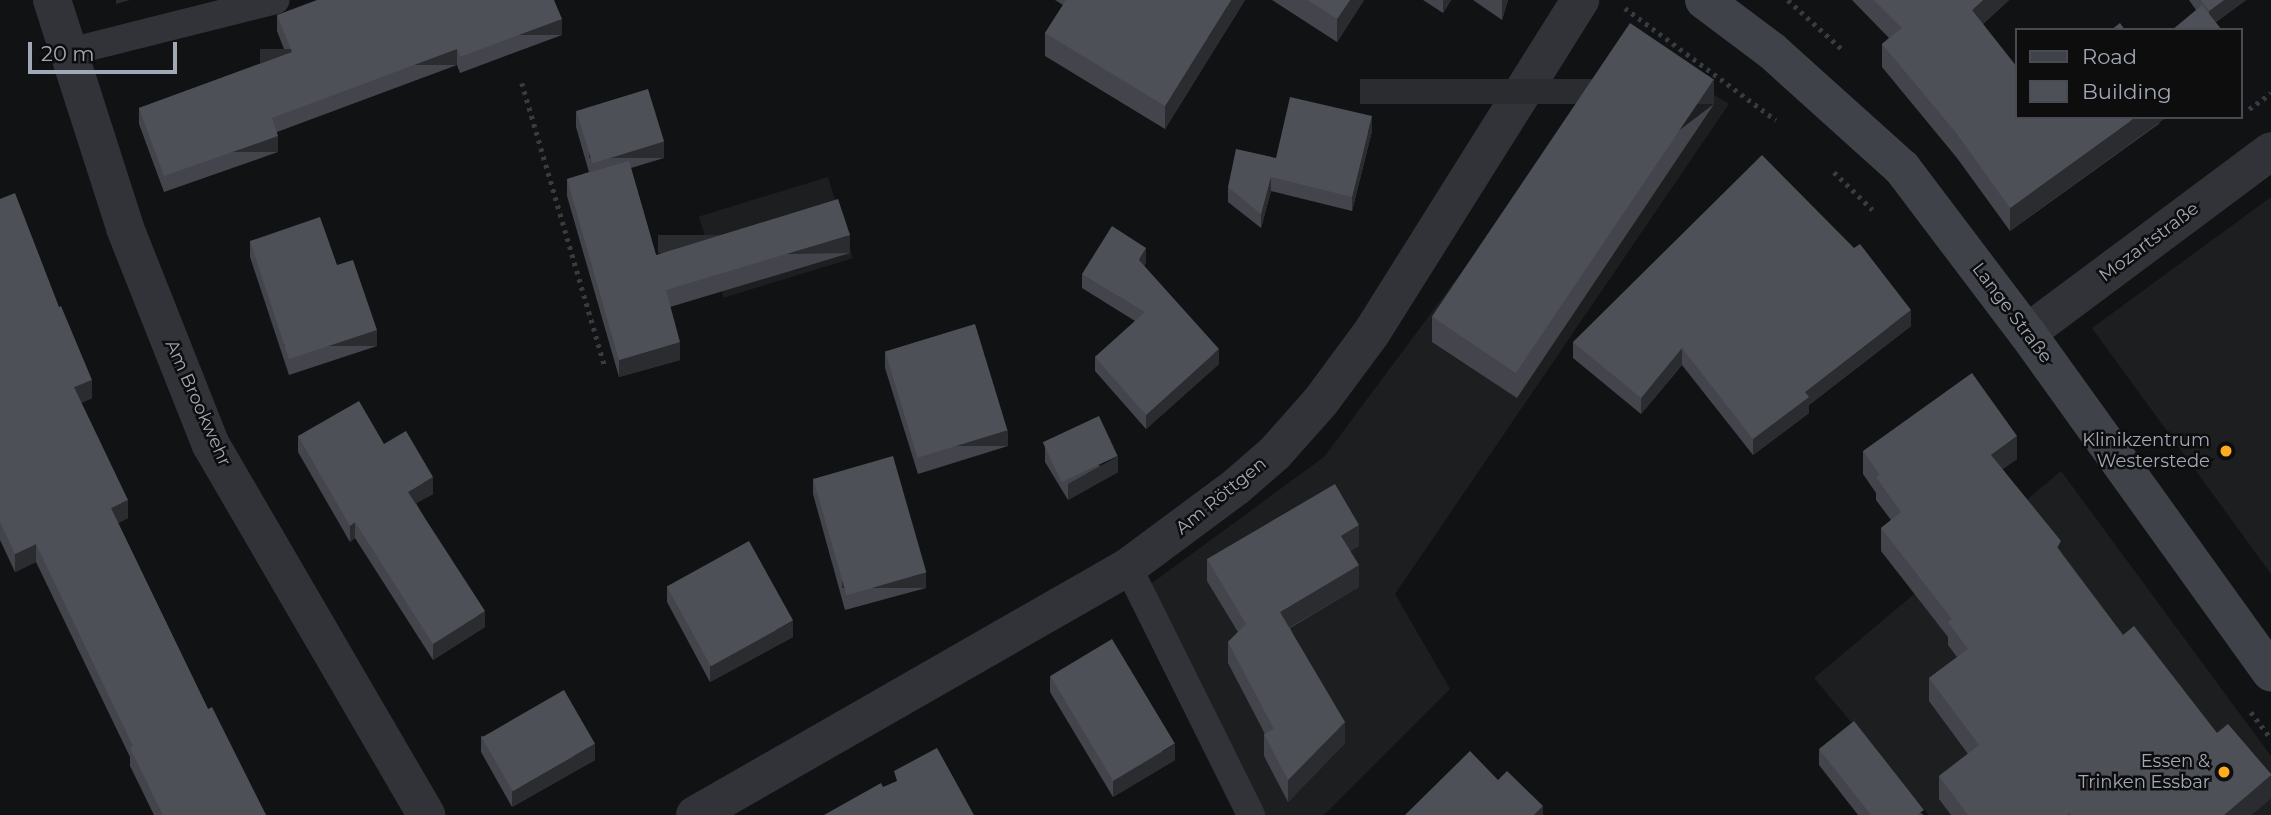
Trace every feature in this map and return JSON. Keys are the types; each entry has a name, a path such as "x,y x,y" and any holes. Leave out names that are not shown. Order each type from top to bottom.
{"street":[{"name":"Am Brookwehr","path":"52,0 125,228 211,445 426,815"},
{"name":"Am Röttgen","path":"695,815 1128,567 1237,486 1275,453 1321,401 1372,332 1580,0"},
{"name":"Lange Straße","path":"1704,0 1772,51 1902,168 2027,333 2271,672"},
{"name":"Mozartstraße","path":"2027,333 2271,151"}],"lane":[{"path":"69,52 276,0"},
{"path":"1128,567 1251,815"}],"path":[{"path":"1613,0 1694,56 1784,127"},
{"path":"522,83 605,367"},
{"path":"2243,114 2271,93"},
{"path":"1831,169 1879,217"},
{"path":"2243,701 2271,739"}],"shaded area":[{"path":"1632,43 1729,104 1395,594 1450,689 1324,815 1260,815 1148,586 1324,457"},
{"path":"828,177 853,258 724,298 699,216"},
{"name":"Klinikzentrum Westerstede","path":"2271,197 2271,574 2092,328"},
{"path":"2061,471 2271,756 2271,815 1929,815 1814,678"}],"building":[{"path":"317,0 554,0 562,19 460,57 457,49 272,118 278,136 164,176 139,108 292,52 277,15"},
{"path":"1066,0 1231,0 1165,106 1045,33"},
{"path":"1308,0 1350,0 1337,19"},
{"path":"1874,0 1983,0 1972,10 2016,66 2016,119 2133,119 2010,208 1957,134 1882,44 1902,28"},
{"path":"2201,0 2224,0 2209,11"},
{"path":"2202,5 2220,28 2174,28"},
{"path":"1630,23 1714,79 1516,373 1432,316"},
{"path":"648,89 664,142 592,164 576,111"},
{"path":"1290,97 1372,116 1352,197 1271,177 1272,172 1261,214 1228,187 1236,149 1276,158"},
{"path":"1762,155 1854,248 1860,244 1911,310 1805,392 1809,397 1753,439 1682,348 1641,398 1573,342"},
{"path":"629,161 656,255 838,199 850,235 666,290 680,342 619,360 567,179"},
{"path":"15,193 59,307 61,306 92,380 74,387 128,500 111,508 208,709 212,707 266,815 163,815 130,748 133,746 36,544 15,554 0,522 0,199"},
{"path":"320,217 337,265 353,260 377,330 289,359 250,241"},
{"path":"1112,226 1146,248 1139,260 1219,349 1146,415 1095,357 1145,312 1082,274"},
{"path":"975,324 1007,430 918,458 885,351"},
{"path":"1972,373 2017,436 1991,455 2061,541 2057,548 2123,635 2134,626 2217,733 2228,724 2271,774 2224,815 1968,815 1939,776 1979,745 1929,678 1968,649 1948,622 1952,619 1881,528 1901,512 1876,477 1880,475 1863,451"},
{"path":"359,401 384,444 406,431 433,477 408,492 485,611 433,644 355,522 350,526 298,436"},
{"path":"1099,416 1118,456 1061,482 1043,442"},
{"path":"893,456 926,572 847,595 813,479"},
{"path":"1335,484 1359,525 1341,536 1359,565 1280,612 1345,722 1288,780 1264,734 1274,729 1228,642 1246,624 1207,559"},
{"path":"749,541 793,621 711,666 667,587"},
{"path":"1112,639 1175,744 1113,781 1050,676"},
{"path":"564,690 595,744 513,791 482,738"},
{"path":"1854,721 1924,810 1917,815 1871,815 1819,749"},
{"path":"937,748 974,815 824,815 881,783 883,787 897,781 894,771"},
{"path":"1470,751 1498,780 1507,771 1543,806 1534,815 1405,815"}],"place":[{"name":"Klinikzentrum Westerstede","path":"2226,451"},
{"name":"Essen & Trinken Essbar","path":"2224,772"}]}
